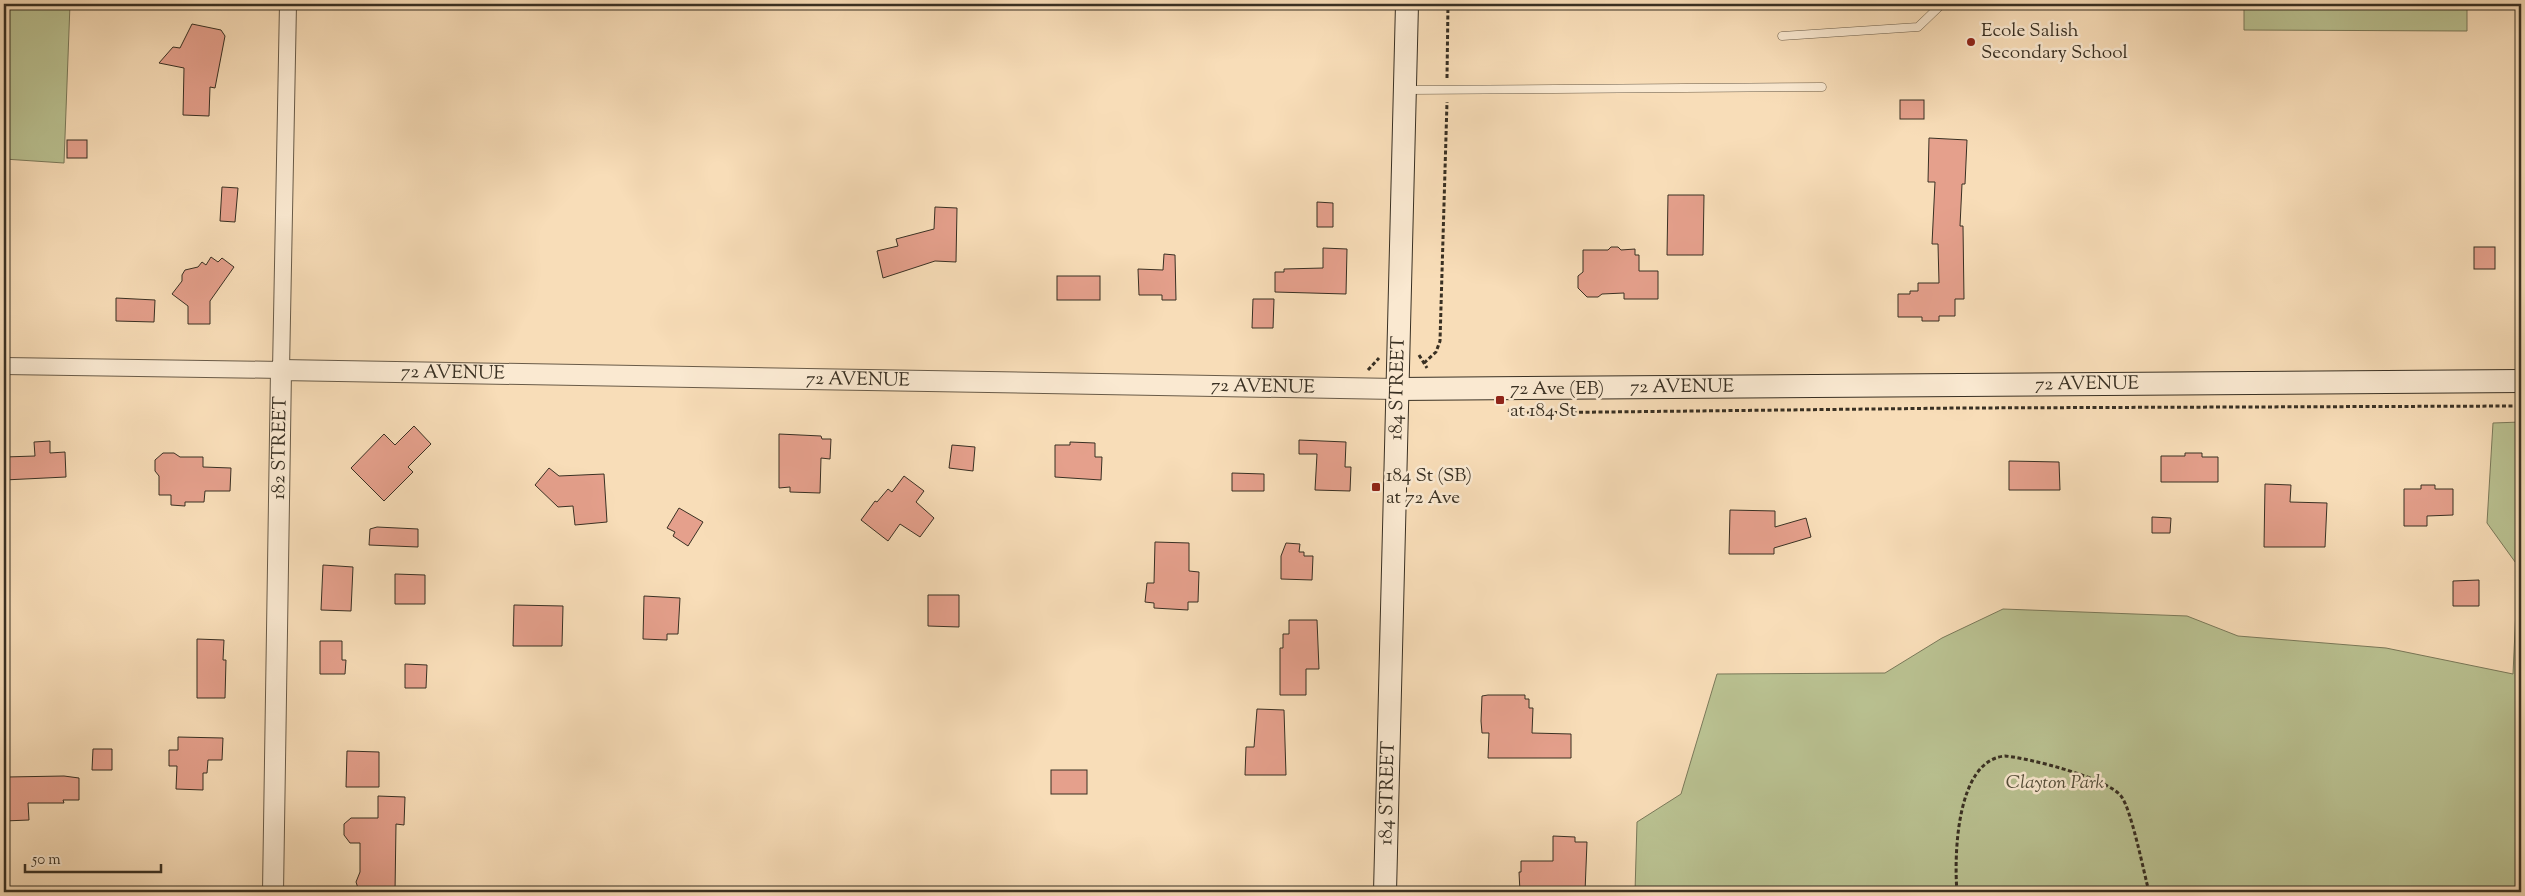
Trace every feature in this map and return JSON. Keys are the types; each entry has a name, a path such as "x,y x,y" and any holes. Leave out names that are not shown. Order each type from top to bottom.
{"main road":[{"name":"184 STREET","path":"1385,892 1407,4"},
{"name":"72 AVENUE","path":"1396,389 2521,381"}],"street":[{"name":"182 STREET","path":"273,892 288,4"},
{"name":"72 AVENUE","path":"4,366 1396,389"}],"lane":[{"path":"1782,36 1918,27 1942,4"},
{"path":"1405,90 1822,87"}],"path":[{"path":"1447,74 1448,4"},
{"path":"1424,363 1436,352 1440,341 1447,101"},
{"path":"1367,370 1382,354"},
{"path":"1420,355 1428,370"},
{"path":"1502,407 1516,413 1960,408 2521,406"},
{"path":"1957,892 1954,863 1962,807 1981,766 1996,756 2005,756 2082,775 2116,791 2125,803 2149,892"}],"green space":[{"path":"4,4 70,4 64,163 4,159"},
{"path":"2244,4 2467,4 2467,31 2244,30"},
{"name":"Clayton Park","path":"2521,422 2521,892 1635,892 1637,822 1681,794 1717,674 1885,673 1942,638 2003,609 2187,616 2238,636 2386,648 2513,674 2518,566 2487,523 2493,423"}],"building":[{"path":"192,24 221,30 225,36 215,88 210,87 209,116 183,115 184,68 159,63 173,47 180,48"},
{"path":"1900,100 1924,100 1924,119 1900,119"},
{"path":"1929,138 1967,140 1965,184 1962,184 1960,226 1963,226 1964,299 1955,299 1955,316 1939,316 1939,321 1922,321 1922,317 1898,317 1898,294 1910,294 1910,291 1918,291 1918,283 1939,283 1938,244 1932,244 1935,182 1928,182"},
{"path":"67,140 87,140 87,158 67,158"},
{"path":"222,187 238,188 235,222 220,221"},
{"path":"1668,195 1704,195 1703,255 1667,255"},
{"path":"1317,202 1333,203 1333,227 1317,227"},
{"path":"935,207 957,208 956,262 935,261 883,278 877,251 898,246 896,239 934,229"},
{"path":"1611,247 1618,247 1621,250 1635,249 1635,255 1639,255 1639,271 1658,271 1658,299 1624,299 1624,293 1587,297 1578,288 1578,276 1583,272 1583,250 1608,250"},
{"path":"2474,247 2495,247 2495,269 2474,269"},
{"path":"1323,248 1347,249 1346,294 1275,292 1275,272 1284,272 1284,269 1323,268"},
{"path":"1164,254 1175,255 1176,300 1162,300 1162,295 1139,295 1138,269 1163,270"},
{"path":"211,257 218,262 222,258 234,267 210,301 210,324 188,324 188,306 172,294 182,281 182,275 185,270 198,267 202,262 206,265"},
{"path":"1057,276 1100,276 1100,300 1057,300"},
{"path":"116,298 155,300 154,322 116,321"},
{"path":"1253,299 1274,299 1273,328 1252,328"},
{"path":"414,426 431,444 408,467 413,472 384,501 351,468 384,434 395,445"},
{"path":"779,434 821,436 822,439 831,439 830,459 821,458 820,493 790,492 790,487 779,488"},
{"path":"1299,440 1346,442 1345,467 1351,467 1350,491 1315,490 1317,454 1299,454"},
{"path":"50,441 50,453 65,452 66,477 4,480 4,457 35,456 34,442"},
{"path":"1070,442 1095,443 1095,457 1102,457 1101,480 1055,477 1055,445 1070,445"},
{"path":"952,445 975,447 973,471 949,468"},
{"path":"163,453 174,453 180,457 203,457 203,467 231,468 230,491 205,491 204,502 185,502 185,506 171,505 171,495 159,495 159,476 155,471 155,460"},
{"path":"2185,453 2202,453 2202,457 2218,457 2218,482 2161,482 2161,456 2185,456"},
{"path":"2009,461 2059,462 2060,490 2009,490"},
{"path":"549,468 559,476 604,474 607,522 575,525 573,506 558,507 535,485"},
{"path":"1232,473 1264,474 1264,491 1232,491"},
{"path":"904,476 924,491 916,502 934,518 920,537 900,524 888,541 861,520 875,501 877,502 888,489 892,492"},
{"path":"2265,484 2291,485 2290,502 2327,503 2325,547 2264,547"},
{"path":"2421,485 2435,485 2435,489 2453,489 2453,515 2427,516 2427,526 2404,526 2404,489 2421,489"},
{"path":"679,508 703,522 688,546 673,536 675,532 667,528"},
{"path":"1730,510 1775,511 1775,527 1806,518 1811,537 1774,548 1774,554 1729,554"},
{"path":"2152,517 2171,518 2170,533 2152,533"},
{"path":"377,527 418,529 418,547 369,545 370,529"},
{"path":"1155,542 1189,543 1189,571 1199,572 1198,602 1188,602 1188,610 1154,608 1154,603 1145,602 1147,583 1154,583"},
{"path":"1286,543 1300,544 1299,552 1304,552 1304,556 1313,556 1312,580 1281,579 1281,556"},
{"path":"323,565 353,567 351,611 321,610"},
{"path":"395,574 425,575 425,604 395,604"},
{"path":"2479,580 2479,606 2453,606 2453,581"},
{"path":"928,595 959,595 959,627 928,626"},
{"path":"644,596 680,598 678,634 667,634 667,640 643,639"},
{"path":"514,605 563,606 562,646 513,646"},
{"path":"1289,620 1317,620 1319,669 1306,669 1306,695 1280,695 1280,648 1283,648 1283,634 1289,634"},
{"path":"197,639 224,640 223,660 226,660 225,698 197,698"},
{"path":"320,641 342,641 342,660 346,660 345,674 320,674"},
{"path":"405,664 427,665 426,688 405,688"},
{"path":"1525,695 1525,699 1529,699 1529,708 1533,708 1532,733 1571,734 1571,758 1488,758 1489,733 1482,733 1481,721 1482,696"},
{"path":"1257,709 1284,710 1286,775 1245,775 1246,747 1254,747"},
{"path":"178,737 223,738 222,760 208,760 207,773 203,773 203,790 176,789 177,766 169,766 169,750 178,750"},
{"path":"93,749 112,749 112,770 92,770"},
{"path":"347,751 379,752 379,787 346,787"},
{"path":"1051,770 1087,770 1087,794 1051,794"},
{"path":"64,776 79,778 79,800 63,800 64,803 28,803 29,820 4,821 4,803 7,803 7,777"},
{"path":"378,796 405,797 404,825 396,824 395,892 359,891 356,882 360,872 360,843 350,843 344,835 344,824 351,818 378,818"},
{"path":"1553,836 1575,837 1575,842 1587,842 1585,892 1520,892 1519,872 1521,872 1521,861 1553,861"}],"place":[{"name":"Ecole Salish Secondary School","path":"1971,42"},
{"name":"72 Ave (EB) at 184 St","path":"1500,400"},
{"name":"184 St (SB) at 72 Ave","path":"1376,487"}]}
